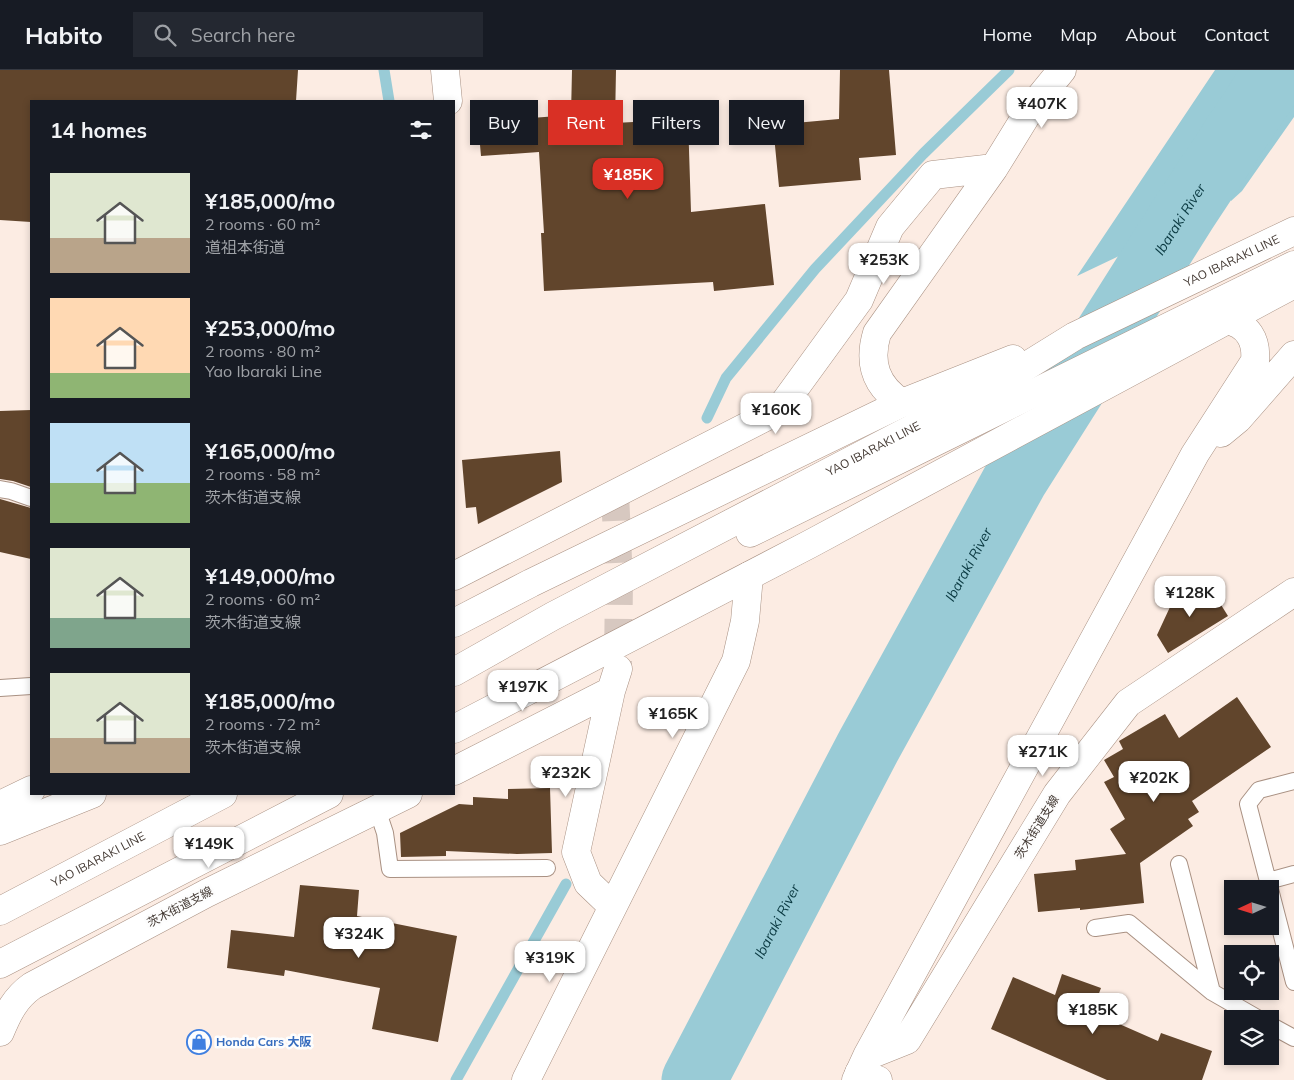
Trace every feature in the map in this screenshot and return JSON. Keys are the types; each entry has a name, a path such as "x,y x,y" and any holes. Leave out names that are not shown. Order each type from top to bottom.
{"street":[{"path":"445,70 448,100"},
{"path":"902,403 885,389 874,368 874,344 877,333 994,168 1031,108 1062,70"},
{"path":"455,575 779,410 859,300 890,227 933,175 994,168"},
{"name":"YAO IBARAKI LINE","path":"455,671 553,616 996,385 1075,336 1294,230"},
{"name":"YAO IBARAKI LINE","path":"455,672 560,627 1294,264"},
{"path":"455,728 810,544 1294,284"},
{"path":"865,1072 1195,454 1255,361 1255,343 1248,332 1239,324 1227,320"},
{"path":"455,622 540,579 902,403 1075,336"},
{"path":"1195,454 1238,419 1294,355"},
{"path":"526,1080 736,661 745,622 749,576"},
{"name":"茨木街道支線","path":"865,1072 907,1040 1057,794 1128,703 1294,592"},
{"path":"455,769 615,680 576,852 588,883 612,906"},
{"path":"0,805 30,790"},
{"path":"0,831 90,795"},
{"name":"YAO IBARAKI LINE","path":"6,908 221,795"},
{"path":"0,964 327,795"},
{"name":"茨木街道支線","path":"0,1032 13,1005 32,986 207,893 406,795"}],"lane":[{"path":"0,489 30,498"},
{"path":"0,688 30,686"},
{"path":"1268,880 1248,804 1259,790 1294,781"},
{"path":"376,810 385,833 390,869 547,868"},
{"path":"1179,864 1212,992"},
{"path":"1272,880 1294,874"},
{"path":"1279,922 1293,975"},
{"path":"1095,928 1129,923 1212,992 1243,1010"},
{"path":"1279,1030 1294,1038"}],"water":[{"path":"1215,70 1294,70 1294,117 1242,191 1231,201 1227,191 1155,227 1157,238 1077,276"}],"building":[{"path":"0,70 298,70 296,100 30,100 30,222 0,220"},
{"path":"572,70 616,70 615,100 571,100"},
{"path":"840,70 889,70 896,155 859,158 861,180 779,187 775,145 804,145 804,122 839,119"},
{"path":"538,117 548,117 548,145 623,145 623,123 633,122 633,145 689,145 691,212 765,204 774,285 714,291 713,282 544,291 541,233 544,233 539,152 481,156 480,145 538,145"},
{"path":"30,410 30,487 0,479 0,411"},
{"path":"560,451 562,482 478,524 476,507 466,508 462,460"},
{"path":"0,499 30,508 30,559 0,552"},
{"path":"1200,586 1213,592 1228,616 1168,653 1157,635 1170,607"},
{"path":"1237,697 1271,747 1192,801 1199,812 1188,819 1193,826 1140,863 1144,903 1080,910 1080,908 1038,912 1034,874 1076,870 1075,860 1126,854 1110,829 1125,819 1104,782 1114,777 1104,760 1123,749 1119,741 1165,714 1179,738"},
{"path":"550,788 552,853 517,854 446,851 446,856 401,857 400,833 459,804 473,805 473,797 508,799 508,789"},
{"path":"300,885 359,890 357,916 457,936 438,1042 372,1029 380,988 285,970 284,976 227,968 231,930 294,937"},
{"path":"1062,974 1101,988 1092,1012 1158,1041 1161,1033 1212,1051 1202,1080 1107,1080 991,1029 1013,977 1055,995"}],"waterway":[{"path":"384,70 389,100"},
{"path":"707,418 726,378 815,269 923,154 1009,70"},
{"name":"Ibaraki River","path":"694,1080 868,747 1015,480 1185,211 1278,70"},
{"path":"456,1080 566,884"}],"tunnel":[{"path":"615,493 619,581 618,664"}],"place":[{"name":"Honda Cars 大阪","path":"199,1042"}]}
